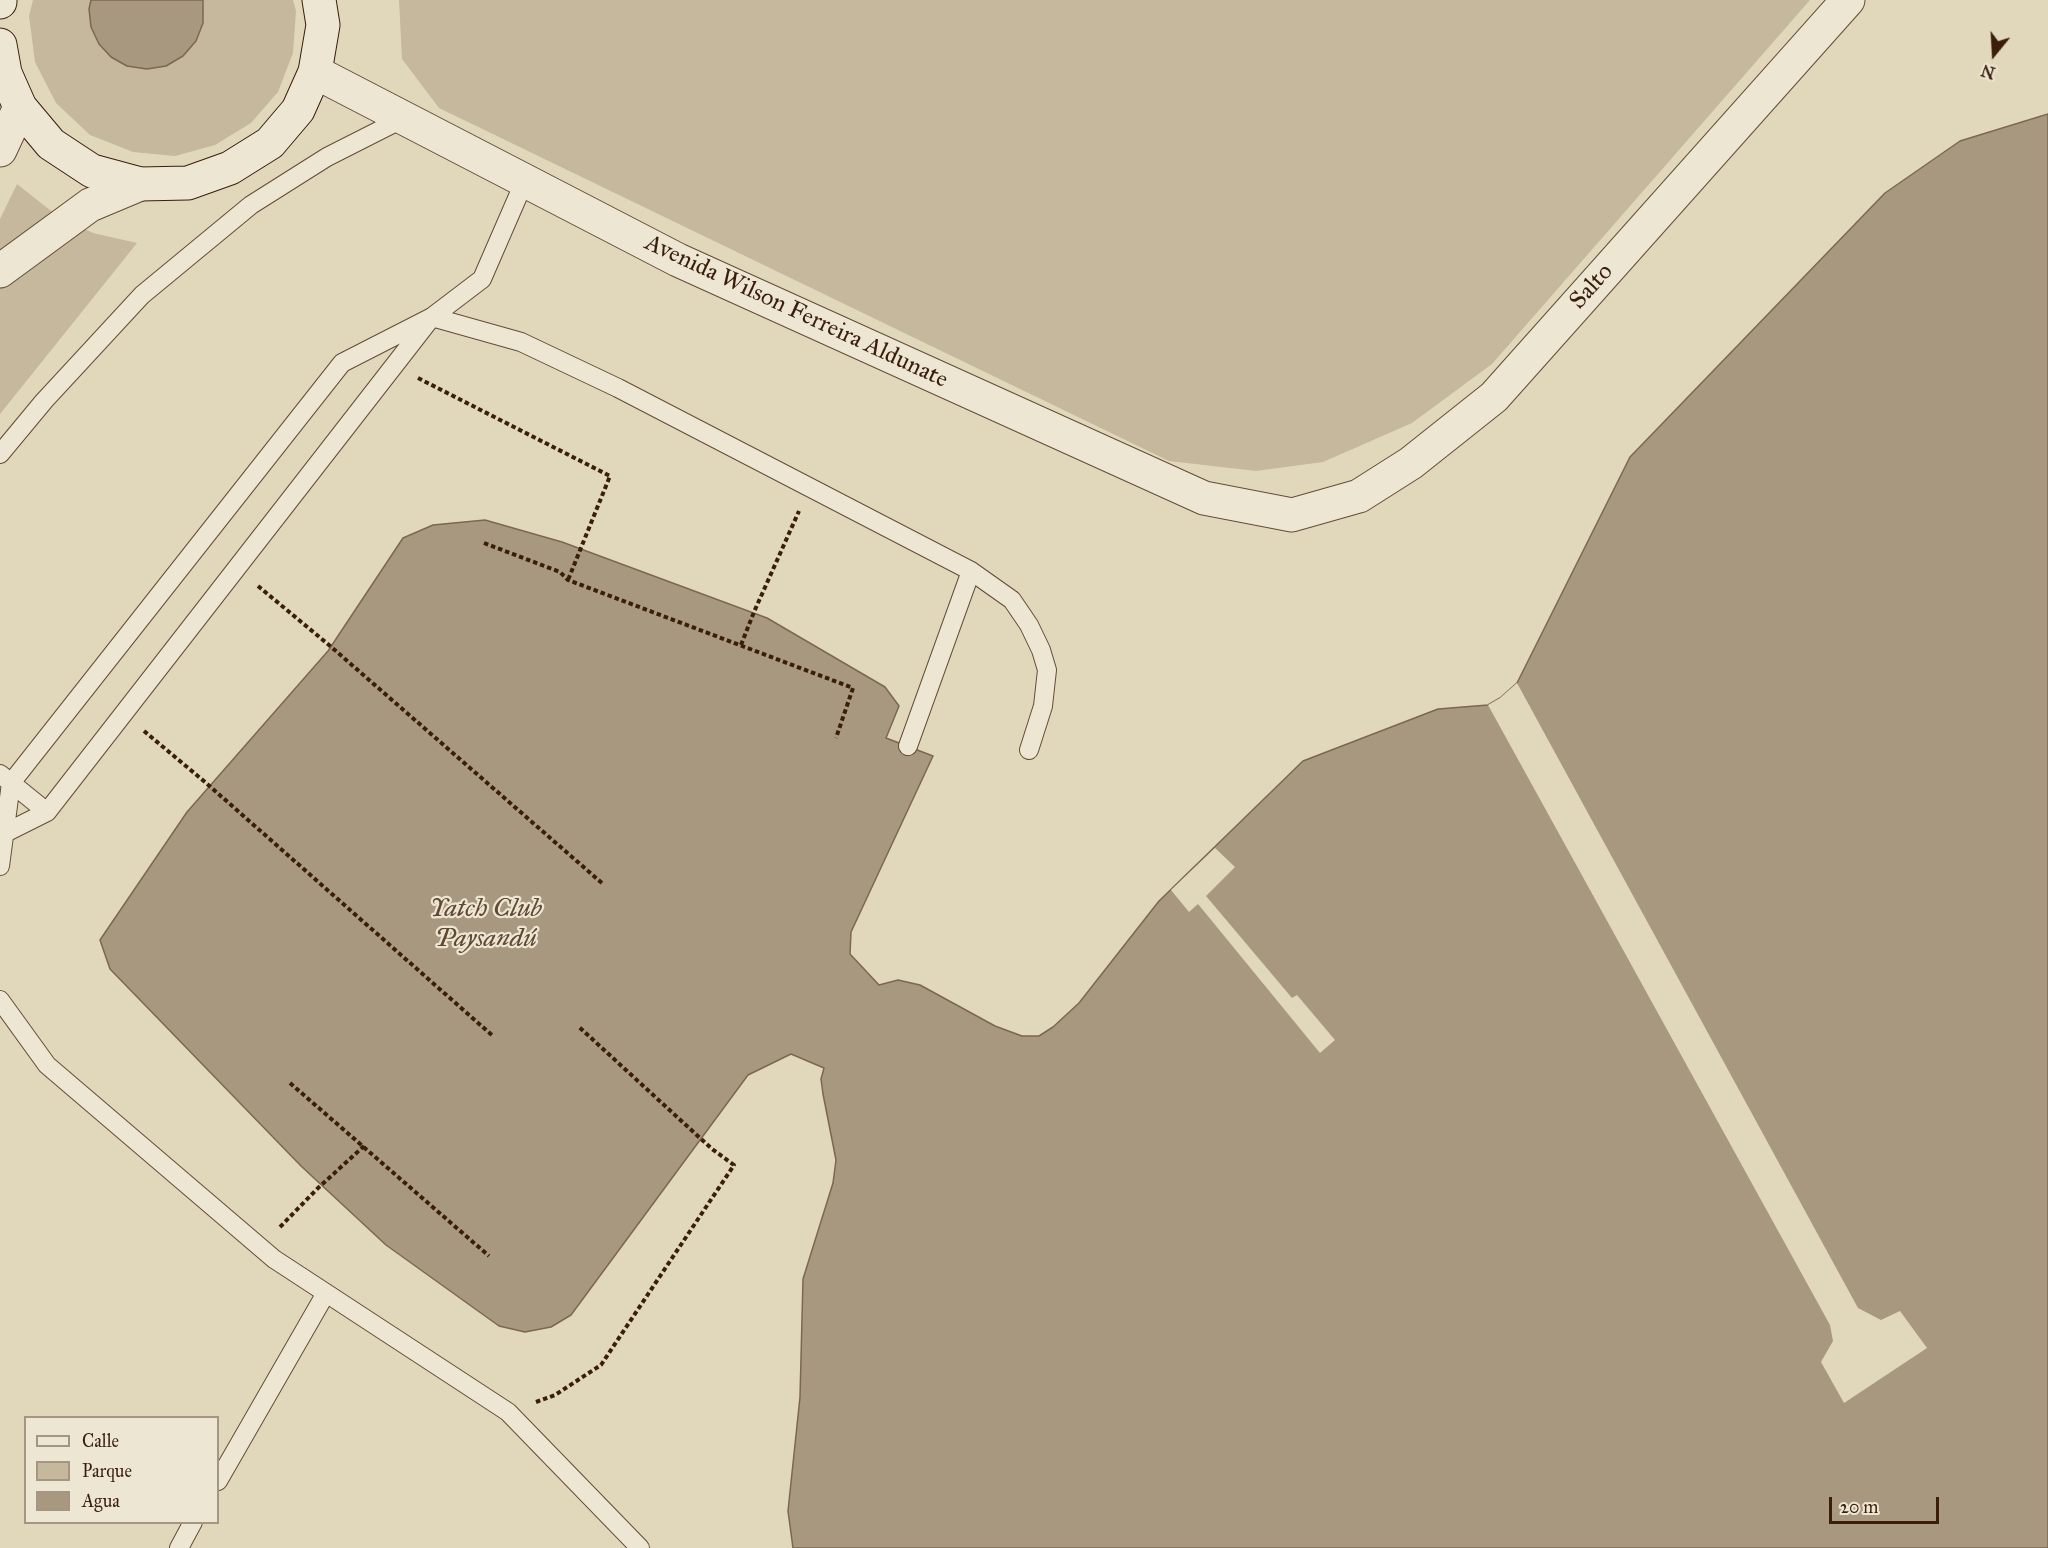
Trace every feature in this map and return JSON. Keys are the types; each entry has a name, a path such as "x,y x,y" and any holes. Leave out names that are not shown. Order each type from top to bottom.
{"street":[{"path":"2,62 20,107 51,144 92,171 140,184 188,183 230,168 270,143 298,110 315,72 323,25 319,0"},
{"name":"Salto","path":"1292,515 1359,496 1412,463 1494,397 1848,0"},
{"name":"Avenida Wilson Ferreira Aldunate","path":"315,72 678,260 1204,498 1292,515"},
{"path":"0,150 20,107"},
{"path":"0,271 90,205 140,184"}],"lane":[{"path":"0,454 44,401 142,295 251,205 327,157 404,118"},
{"path":"0,866 5,833 5,779 342,363 432,317 482,279 525,180"},
{"path":"5,833 47,812 432,317"},
{"path":"432,317 521,342 618,388 971,571 1012,600 1029,625 1041,650 1047,670 1043,706 1029,750"},
{"path":"908,746 971,571"},
{"path":"5,779 47,812"},
{"path":"0,1000 47,1065 260,1247 508,1412 640,1548"},
{"path":"219,1479 326,1293"},
{"path":"179,1548 192,1524"}],"path":[{"path":"394,365 610,476 568,580"},
{"path":"741,645 753,612 810,488"},
{"path":"484,543 560,572 568,580 853,688 836,738"},
{"path":"237,568 329,645 603,884"},
{"path":"123,714 205,782 494,1037"},
{"path":"508,1412 555,1395 601,1365 734,1165 712,1149 578,1026"},
{"path":"290,1083 489,1256"},
{"path":"260,1247 317,1189 364,1146"}],"green space":[{"path":"33,0 293,0 296,11 293,53 278,92 251,123 215,145 175,156 133,152 90,135 56,103 35,62 29,16"},
{"path":"399,0 1810,0 1492,364 1412,423 1323,462 1256,471 1169,461 439,108 402,59"},
{"path":"17,184 60,218 93,233 137,243 0,414 0,219"}],"water":[{"path":"91,0 203,0 203,23 196,41 183,56 166,66 147,69 127,66 111,57 99,44 91,27 89,9"},
{"name":"Yatch Club Paysandú","path":"2048,114 2048,1548 793,1548 788,1511 800,1397 803,1279 833,1183 836,1160 821,1079 824,1068 791,1054 748,1075 571,1315 551,1327 525,1332 499,1326 386,1245 301,1166 110,969 100,940 187,812 328,651 403,538 433,525 485,520 562,542 767,618 885,687 899,706 886,738 933,756 851,932 850,954 879,985 898,980 920,985 995,1026 1022,1036 1039,1036 1053,1027 1079,1003 1159,901 1303,761 1438,709 1488,705 1517,683 1630,457 1885,193 1960,141"}],"pier":[{"path":"1517,683 1858,1308 1881,1320 1900,1311 1927,1348 1844,1403 1821,1362 1833,1341 1830,1325 1488,705"},
{"path":"1215,848 1235,867 1206,896 1292,998 1297,995 1335,1040 1320,1053 1198,904 1189,912 1171,890"}]}
